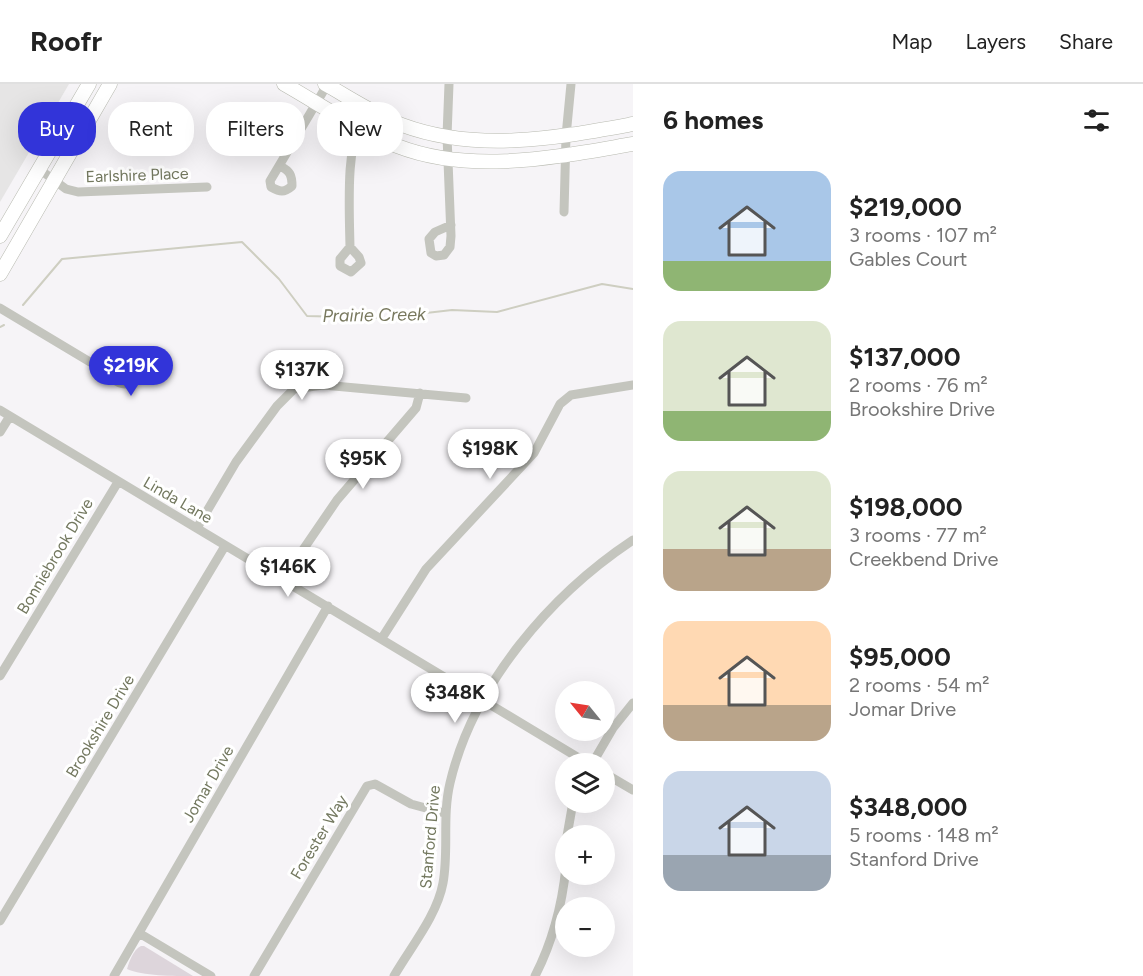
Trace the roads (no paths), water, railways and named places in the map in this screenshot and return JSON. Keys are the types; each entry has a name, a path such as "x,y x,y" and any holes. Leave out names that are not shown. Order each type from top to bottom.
{"main road":[{"path":"0,236 89,84"},
{"path":"0,274 110,84"},
{"path":"284,84 316,102"},
{"path":"326,85 356,102"},
{"path":"403,125 477,141 524,141 633,124"},
{"path":"403,148 485,162 565,156 633,144"}],"street":[{"path":"449,84 447,136 451,225"},
{"path":"564,212 566,136 571,84"},
{"path":"280,166 326,85"},
{"path":"350,247 349,189 353,156"},
{"name":"Earlshire Place","path":"39,169 54,182 78,192 207,187"},
{"path":"0,308 90,362 110,368"},
{"path":"197,528 236,462 277,406 294,388 323,385 466,398"},
{"path":"382,638 426,569 534,453 560,404 571,395 633,385"},
{"path":"283,579 337,500 416,408 420,393"},
{"name":"Linda Lane","path":"0,410 572,753"},
{"path":"0,432 10,416"},
{"name":"Bonniebrook Drive","path":"0,676 118,482"},
{"name":"Stanford Drive","path":"394,976 439,900 444,869 444,813 460,746 484,700 501,672 543,617 583,577 633,540"},
{"name":"Brookshire Drive","path":"0,921 225,546"},
{"name":"Jomar Drive","path":"114,976 328,606"},
{"path":"597,753 633,703"},
{"path":"615,779 633,790"},
{"name":"Forester Way","path":"254,976 367,786 375,784 411,804 444,813"},
{"path":"535,976 555,932 564,885"},
{"path":"139,933 211,976"}],"waterway":[{"name":"Prairie Creek","path":"23,305 62,259 242,242 279,279 307,316 383,318 452,310 497,312 602,284 633,289"},
{"name":"Prairie Creek","path":"0,327 4,325"}]}
